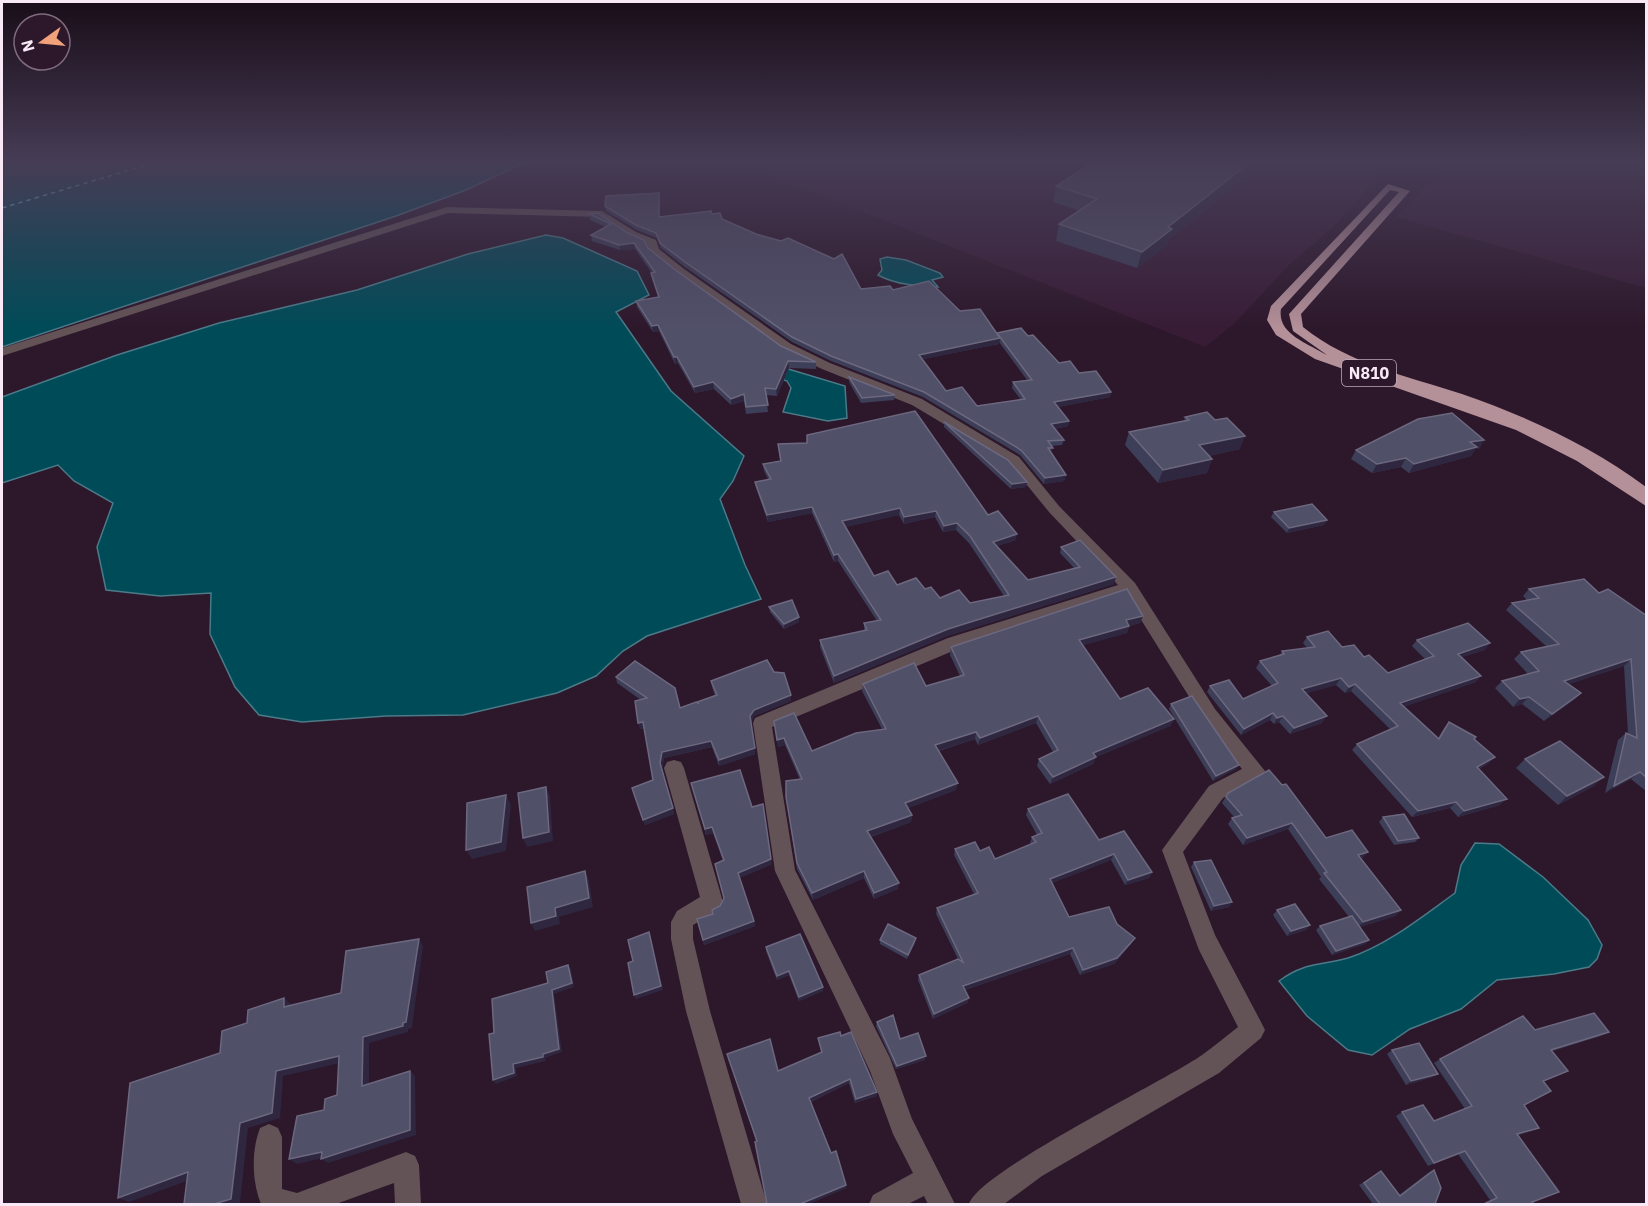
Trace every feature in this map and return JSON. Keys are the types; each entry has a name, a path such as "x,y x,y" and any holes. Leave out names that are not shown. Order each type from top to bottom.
{"highway":[{"name":"N810","path":"1361,216 1275,308 1273,320 1280,332 1319,356 1521,428 1603,467 1647,501"},
{"name":"N810","path":"1382,216 1295,314 1297,328 1318,345 1346,358 1535,427 1647,494"}],"street":[{"path":"2,352 427,216"},
{"path":"605,216 632,234 651,242 654,250 680,271 787,347 826,366 917,402 1014,460 1054,509 1101,555 1129,587 1209,714 1255,771 1216,792 1172,850 1187,899 1217,965 1253,1030 1209,1064 1033,1167 982,1204"},
{"path":"942,1204 902,1125 881,1067 785,871 762,723 954,643 1129,587"},
{"path":"674,768 712,902 690,913 683,921 680,932 690,980 753,1204"},
{"path":"269,1137 267,1184 273,1201 292,1204"},
{"path":"302,1204 406,1165 408,1204"},
{"path":"882,1204 930,1178"}],"shaded area":[{"path":"874,216 1343,216 1287,267 1234,324 1205,347"},
{"path":"1646,216 1646,288 1396,217"}],"water":[{"path":"2,216 395,216 2,347"},
{"path":"546,235 563,238 637,271 649,295 616,312 671,391 744,456 733,481 720,499 745,565 761,599 647,636 623,651 596,676 557,693 463,715 386,716 302,722 259,715 235,687 210,634 211,593 160,596 106,590 97,547 113,503 74,481 58,465 2,483 2,397 117,355 219,323 357,290 468,254"},
{"path":"887,257 906,260 940,273 943,277 932,280 938,287 892,281 878,275 882,270 880,259"},
{"path":"785,368 845,386 847,418 828,421 783,412 791,388 787,381 776,377"},
{"path":"1475,843 1499,844 1543,877 1588,920 1602,945 1597,959 1589,967 1554,974 1497,980 1461,1009 1410,1029 1372,1055 1348,1050 1307,1016 1279,981 1304,967 1362,953 1417,921 1455,893 1461,865"}],"building":[{"path":"594,216 603,216 626,232 644,240 648,248 674,269 781,346 816,362 788,361 776,389 765,388 768,405 746,407 744,394 731,399 713,382 694,387 677,357 674,357 658,325 652,326 636,301 659,297 651,273 655,272 634,243 619,245 591,235 611,224"},
{"path":"622,216 721,216 722,219 756,234 781,241 788,238 834,259 842,254 861,289 890,286 893,290 929,281 960,311 980,309 1000,338 919,355 946,391 962,387 977,406 1025,399 1013,382 1032,380 997,333 1021,328 1028,336 1033,335 1059,363 1070,361 1079,373 1096,371 1111,392 1054,402 1069,421 1051,424 1064,440 1048,441 1053,448 1048,448 1066,475 1045,478 1021,450 924,392 831,356 792,337 660,243 656,233"},
{"path":"1071,216 1182,216 1168,227 1172,229 1142,252 1059,224"},
{"path":"849,377 895,395 862,398"},
{"path":"915,411 988,515 998,511 1017,534 993,542 1028,580 1080,567 1061,547 1080,540 1116,577 948,629 834,676 820,640 867,630 864,623 881,620 838,554 834,555 812,507 767,515 755,482 771,479 763,464 781,461 778,444 807,443 807,435","holes":["900,508 904,517 936,511 944,526 957,523 970,536 1009,595 970,603 959,590 940,598 931,587 925,589 916,578 897,585 888,571 874,576 842,521"]},
{"path":"1207,412 1215,420 1227,418 1245,436 1199,445 1212,459 1163,470 1129,432 1189,420 1185,417"},
{"path":"1452,413 1484,440 1470,442 1477,447 1414,464 1406,458 1377,464 1356,450 1418,419"},
{"path":"944,422 1008,460 1027,482 1012,484"},
{"path":"1312,504 1327,520 1289,528 1274,512"},
{"path":"1584,579 1599,593 1608,589 1647,616 1647,778 1640,772 1614,786 1626,733 1637,738 1631,659 1564,681 1581,693 1552,714 1529,697 1520,699 1502,681 1539,671 1521,652 1559,644 1512,603 1539,598 1529,589"},
{"path":"1127,589 1143,616 1126,620 1129,626 1079,640 1120,699 1148,688 1174,719 1093,753 1096,757 1053,777 1039,759 1058,750 1038,716 980,738 976,732 935,745 958,783 905,803 912,815 867,831 899,883 874,893 864,871 812,893 797,863 786,797 786,781 802,779 784,738 777,740 774,721 794,713 812,751 856,733 886,729 863,684 914,663 926,686 964,675 951,647"},
{"path":"792,600 799,617 784,624 769,607"},
{"path":"1468,623 1490,643 1458,654 1481,676 1400,703 1439,739 1449,722 1476,737 1474,739 1495,757 1477,767 1507,799 1464,811 1456,802 1418,811 1357,744 1398,726 1355,684 1349,687 1341,678 1302,689 1327,716 1294,728 1283,716 1277,718 1273,713 1244,729 1210,686 1229,680 1243,699 1278,683 1260,661 1284,654 1282,651 1315,647 1307,637 1328,631 1342,647 1354,645 1364,657 1369,655 1388,673 1434,656 1417,640"},
{"path":"767,660 774,672 784,673 791,695 754,710 750,716 755,748 719,760 711,741 662,752 660,763 673,808 643,820 632,788 653,780 643,722 638,723 635,701 647,698 616,677 635,661 675,688 680,708 696,702 699,704 697,702 717,695 711,681"},
{"path":"1192,696 1239,765 1216,776 1171,704"},
{"path":"1560,741 1604,777 1567,796 1525,759"},
{"path":"740,770 752,807 763,804 771,859 738,873 754,921 703,940 697,919 713,914 712,910 720,906 724,898 715,864 724,860 712,827 705,829 691,783"},
{"path":"1269,770 1282,785 1286,784 1326,838 1352,830 1368,852 1358,855 1401,910 1363,922 1324,873 1327,872 1292,823 1247,838 1232,818 1242,815 1226,797 1228,793"},
{"path":"546,787 549,832 523,838 518,793"},
{"path":"1068,794 1099,840 1124,831 1152,872 1128,880 1114,854 1050,879 1069,917 1109,907 1117,924 1135,938 1117,958 1083,970 1073,948 963,986 969,998 934,1014 919,975 958,959 963,962 937,908 978,893 955,849 975,842 980,851 989,847 995,859 1036,842 1032,837 1042,833 1028,809"},
{"path":"506,795 501,842 466,850 467,803"},
{"path":"1404,814 1419,838 1398,841 1383,817"},
{"path":"1211,860 1232,902 1214,906 1194,862"},
{"path":"585,871 589,898 555,908 556,916 531,923 527,887"},
{"path":"1295,904 1310,925 1291,931 1277,910"},
{"path":"1352,916 1369,940 1336,951 1320,926"},
{"path":"888,924 916,938 908,955 880,940"},
{"path":"649,932 661,986 634,995 628,963 633,961 628,940"},
{"path":"800,934 823,987 799,997 789,971 777,976 766,947"},
{"path":"419,939 406,1022 403,1026 363,1037 362,1086 410,1071 410,1130 321,1159 322,1152 289,1159 297,1116 324,1110 325,1099 337,1095 339,1056 276,1071 272,1113 240,1123 231,1199 214,1204 184,1204 188,1172 118,1198 130,1083 220,1053 222,1031 247,1023 248,1010 284,998 284,1007 341,993 346,951"},
{"path":"568,965 572,983 552,990 559,1049 543,1054 543,1057 513,1064 514,1073 493,1080 489,1034 494,1033 492,999 548,983 546,972"},
{"path":"1594,1013 1609,1032 1551,1050 1568,1071 1543,1081 1551,1091 1524,1105 1539,1128 1517,1134 1559,1192 1532,1202 1534,1204 1484,1204 1497,1198 1465,1151 1434,1163 1402,1112 1423,1105 1434,1121 1472,1106 1440,1059 1523,1016 1535,1030"},
{"path":"893,1015 900,1039 918,1033 926,1056 897,1066 877,1022"},
{"path":"840,1032 841,1036 851,1032 877,1092 856,1099 850,1079 809,1098 831,1153 836,1151 846,1185 800,1204 767,1204 755,1142 757,1141 727,1054 770,1039 778,1071 822,1052 818,1038"},
{"path":"1419,1043 1438,1074 1411,1081 1392,1050"},
{"path":"1434,1170 1441,1188 1435,1204 1380,1204 1364,1183 1381,1171 1400,1196"}]}
